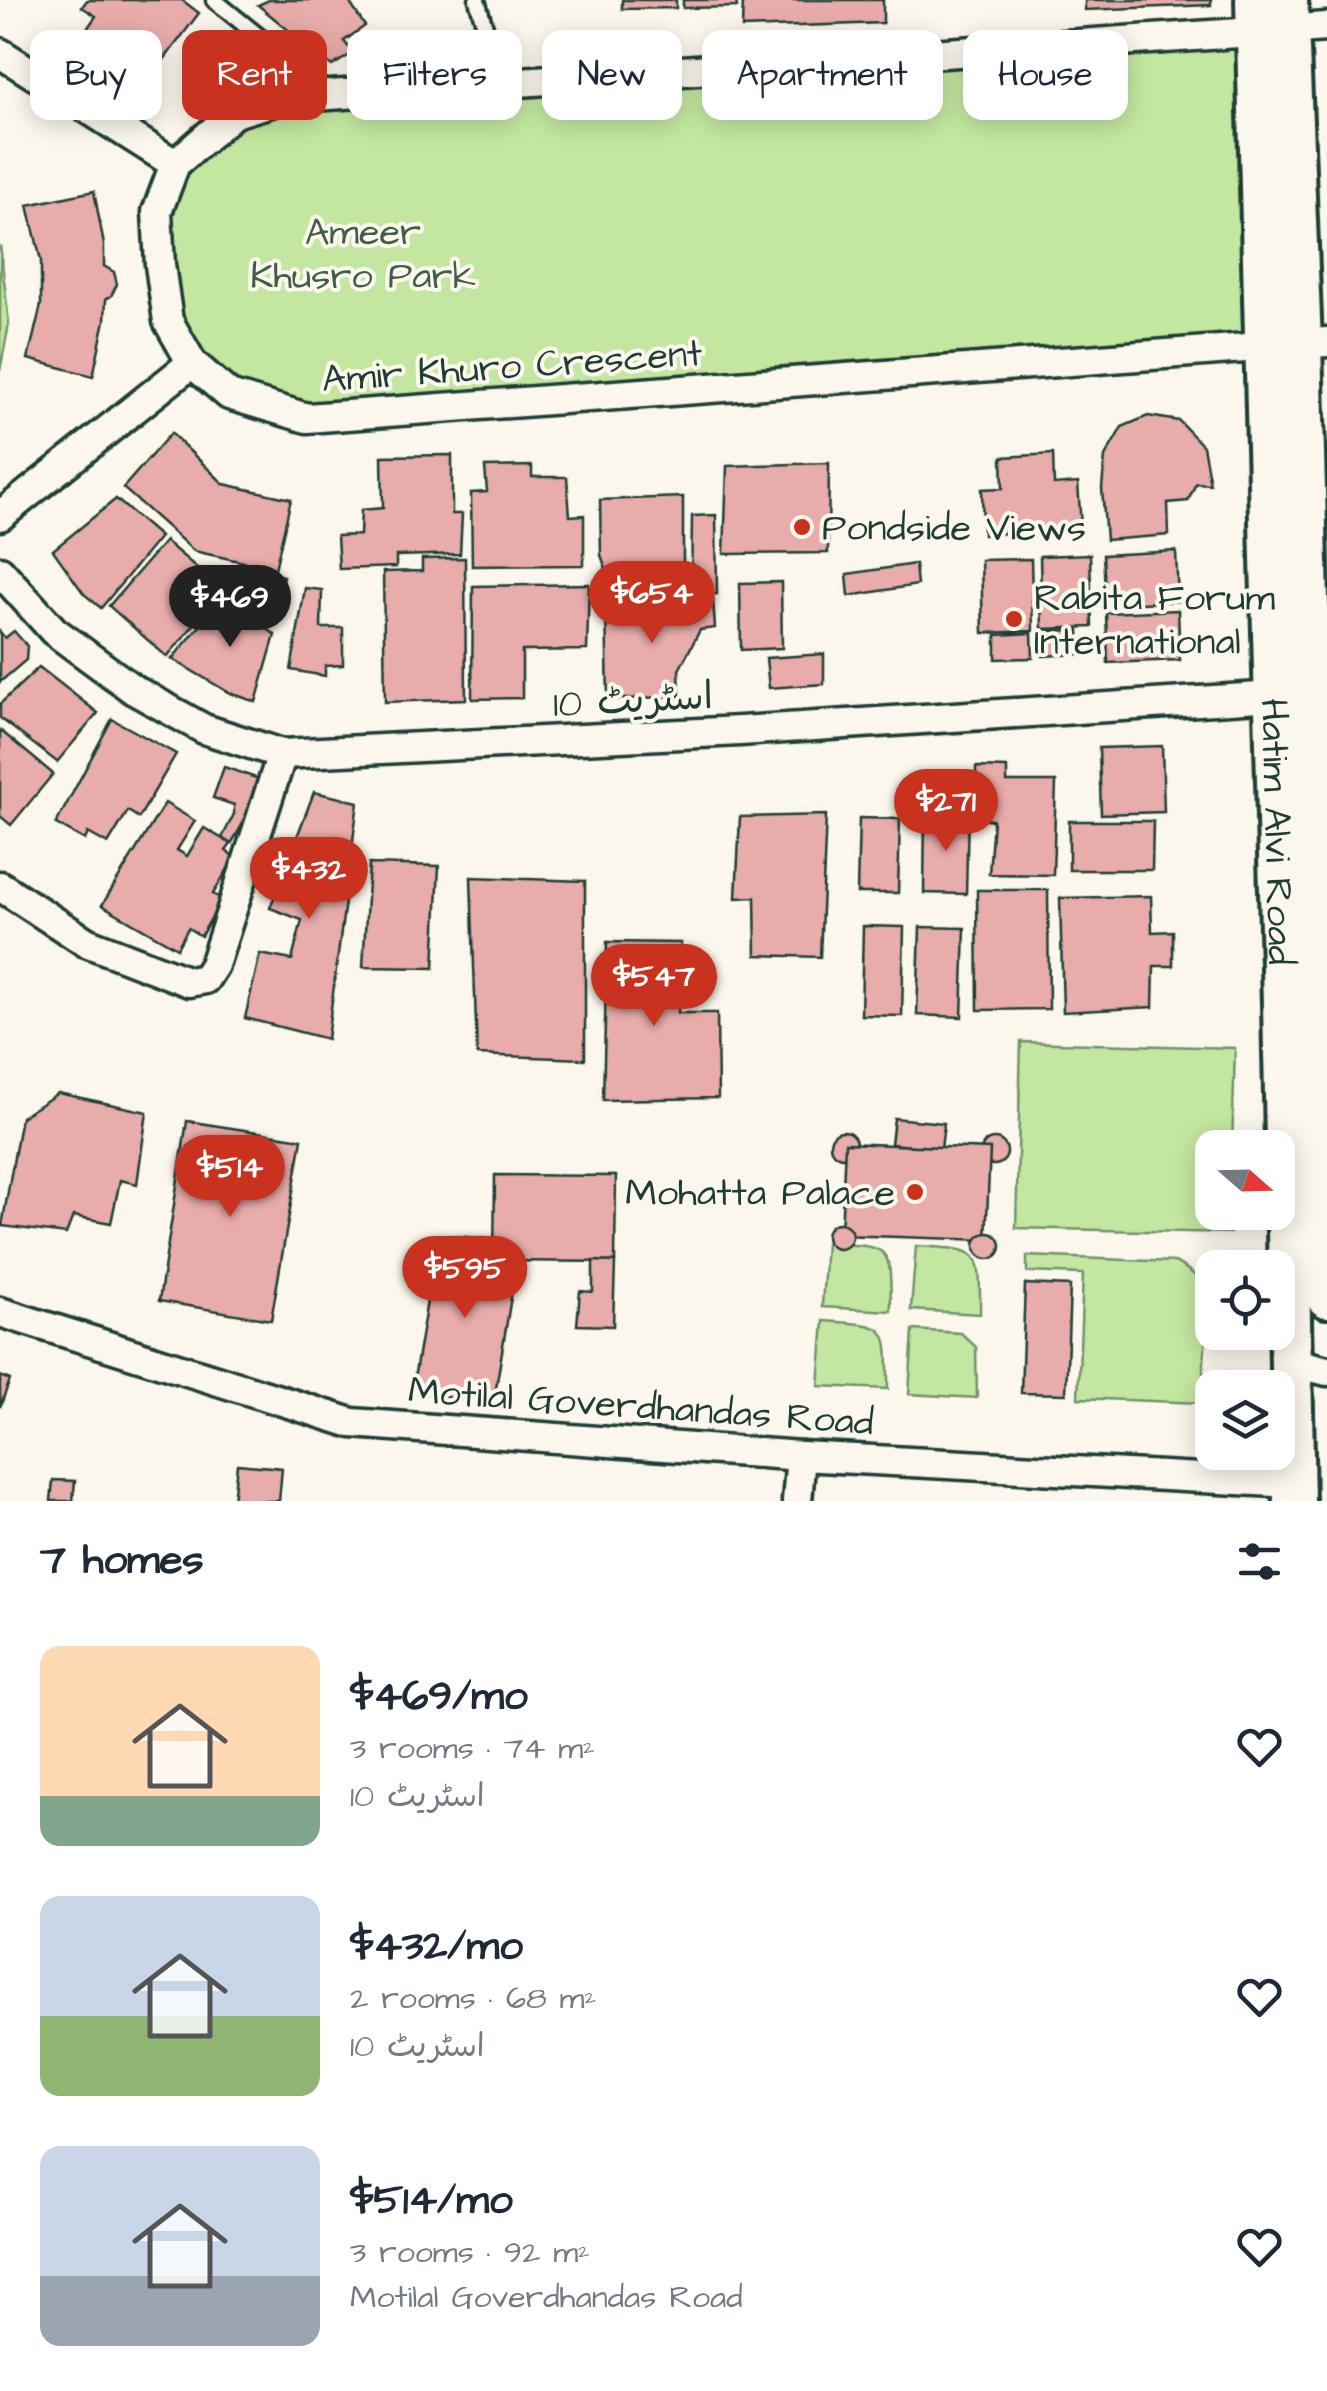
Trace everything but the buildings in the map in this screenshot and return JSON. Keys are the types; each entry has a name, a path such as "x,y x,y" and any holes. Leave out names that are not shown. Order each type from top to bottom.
{"street":[{"name":"Amir Khuro Crescent","path":"522,82 1283,18"},
{"name":"Hatim Alvi Road","path":"1283,18 1298,344 1309,1004 1310,1366 1293,1492"},
{"path":"0,52 175,164"},
{"name":"Amir Khuro Crescent","path":"347,94 284,98 234,113 175,164 157,212 168,321 192,363 229,396 307,418 1298,344"},
{"path":"0,516 192,363"},
{"name":"اسٹریٹ 10","path":"0,571 54,631 134,690 204,729 282,754 740,731 1304,687"},
{"path":"0,886 86,942 189,982 204,979 214,965 282,754"},
{"name":"Hatim Alvi Road","path":"1309,1004 1327,1297"},
{"name":"Motilal Goverdhandas Road","path":"0,1312 352,1422 1293,1492"},
{"path":"797,1501 801,1456"}],"lane":[{"path":"214,0 332,95"},
{"path":"476,0 485,30"}],"green space":[{"name":"Ameer Khusro Park","path":"1258,32 1266,346 307,418 192,363 157,212 180,163 226,120 327,120 327,106 347,104 347,120 522,120 522,90 542,89 542,120 682,120 682,78 702,76 702,120 943,120 943,57 963,55 963,120 1128,120 1128,42"},
{"path":"0,245 9,324 0,371"},
{"path":"1021,1042 1235,1048 1233,1130 1195,1130 1195,1230 1230,1233 1016,1228"},
{"path":"826,1243 864,1246 883,1253 890,1273 891,1311 822,1307"},
{"path":"916,1246 954,1249 973,1256 979,1276 980,1314 911,1310"},
{"path":"1027,1256 1175,1262 1193,1273 1195,1350 1205,1350 1204,1370 1195,1370 1195,1403 1078,1398 1083,1274 1027,1272"},
{"path":"824,1321 862,1324 881,1332 887,1351 888,1389 819,1386"},
{"path":"913,1330 961,1333 976,1347 977,1398 909,1394"}],"place":[{"name":"Pondside Views","path":"802,527"},
{"name":"Rabita Forum International","path":"1014,619"},
{"name":"Mohatta Palace","path":"915,1192"}]}
